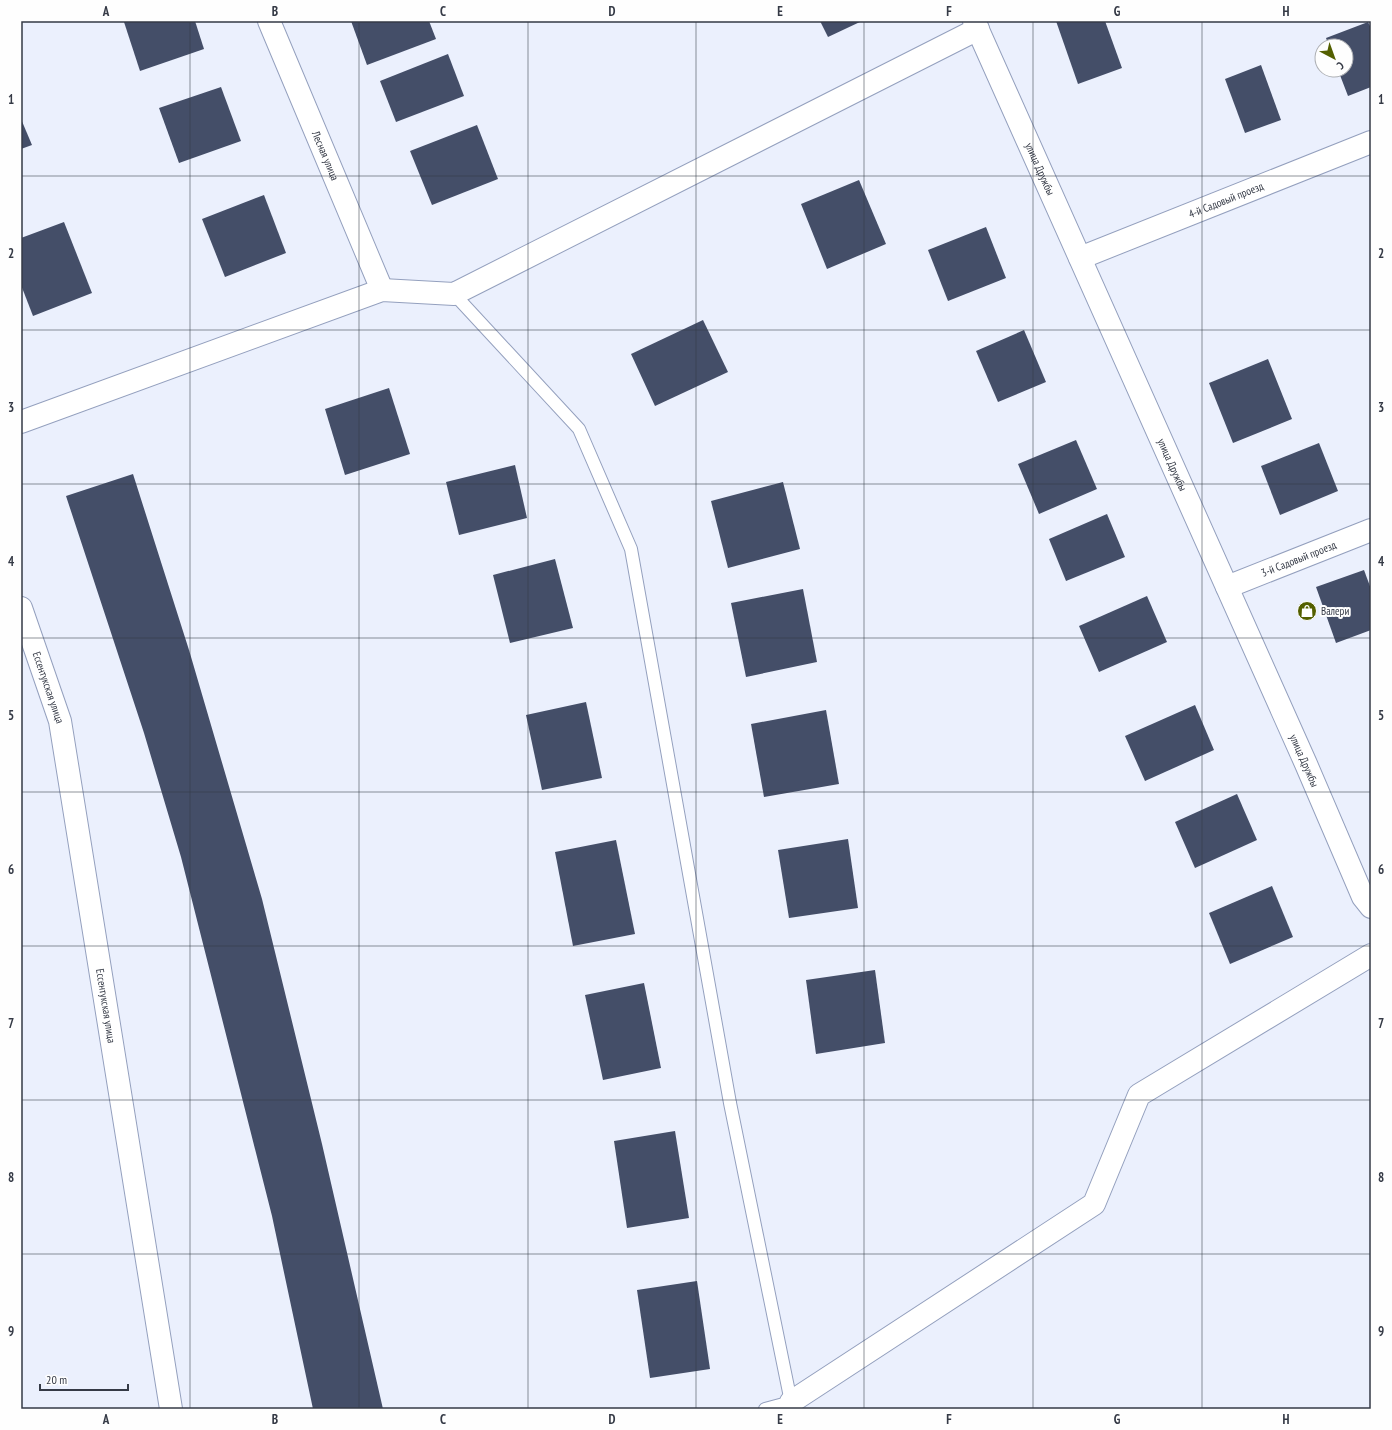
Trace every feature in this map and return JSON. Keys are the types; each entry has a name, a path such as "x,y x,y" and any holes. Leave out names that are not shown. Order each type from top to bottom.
{"street":[{"name":"Лесная улица","path":"269,21 382,290"},
{"path":"21,422 382,290 454,294 976,25"},
{"name":"улица Дружбы","path":"976,25 1227,587 1363,897 1371,907"},
{"name":"4-й Садовый проезд","path":"1080,258 1371,142"},
{"name":"3-й Садовый проезд","path":"1227,587 1371,530"},
{"name":"Ессентукская улица","path":"21,608 60,721 171,1409"},
{"path":"791,1402 1094,1204 1139,1095 1371,955"}],"lane":[{"path":"454,294 579,429 631,549 730,1103 791,1402 765,1409"}],"building":[{"path":"195,21 204,49 140,71 124,22"},
{"path":"351,21 429,21 436,39 367,65"},
{"path":"820,21 862,21 828,37"},
{"path":"1056,21 1105,21 1122,68 1078,84"},
{"path":"1368,22 1371,28 1371,87 1348,96 1341,78 1354,78 1354,38 1326,38"},
{"path":"448,54 464,96 396,122 380,81"},
{"path":"1261,65 1281,120 1245,133 1225,79"},
{"path":"221,87 241,141 179,163 159,108"},
{"path":"21,119 32,145 21,149"},
{"path":"477,125 498,179 432,205 410,151"},
{"path":"859,180 886,244 827,269 801,204"},
{"path":"264,195 286,253 225,277 202,219"},
{"path":"64,222 92,293 33,316 21,285 21,238"},
{"path":"986,227 1006,278 948,301 928,250"},
{"path":"703,320 728,372 655,406 631,354"},
{"path":"1024,330 1046,382 998,402 976,351"},
{"path":"1268,359 1292,419 1233,443 1209,383"},
{"path":"389,388 410,454 345,475 325,409"},
{"path":"1076,440 1097,489 1039,514 1018,464"},
{"path":"1319,443 1338,491 1280,515 1261,466"},
{"path":"515,465 527,518 459,535 446,482"},
{"path":"133,474 189,650 262,899 322,1144 383,1409 313,1409 272,1216 181,857 144,733 66,496"},
{"path":"783,482 800,549 728,568 711,501"},
{"path":"1107,514 1125,557 1066,581 1049,539"},
{"path":"555,559 573,628 510,643 493,575"},
{"path":"1364,570 1371,589 1371,630 1336,643 1316,587"},
{"path":"803,589 817,662 746,677 731,603"},
{"path":"1147,596 1167,642 1099,672 1079,626"},
{"path":"586,702 602,778 542,790 526,715"},
{"path":"1195,705 1214,750 1145,781 1125,736"},
{"path":"826,710 839,784 764,797 751,724"},
{"path":"1237,794 1257,840 1195,868 1175,822"},
{"path":"848,839 858,908 789,918 778,850"},
{"path":"616,840 635,934 573,946 555,852"},
{"path":"1272,886 1293,937 1230,964 1209,913"},
{"path":"875,970 885,1043 816,1054 806,980"},
{"path":"644,983 661,1068 603,1080 585,995"},
{"path":"675,1131 689,1218 627,1228 614,1141"},
{"path":"697,1281 710,1369 650,1378 637,1290"}],"place":[{"name":"Валери","path":"1307,611"}]}
